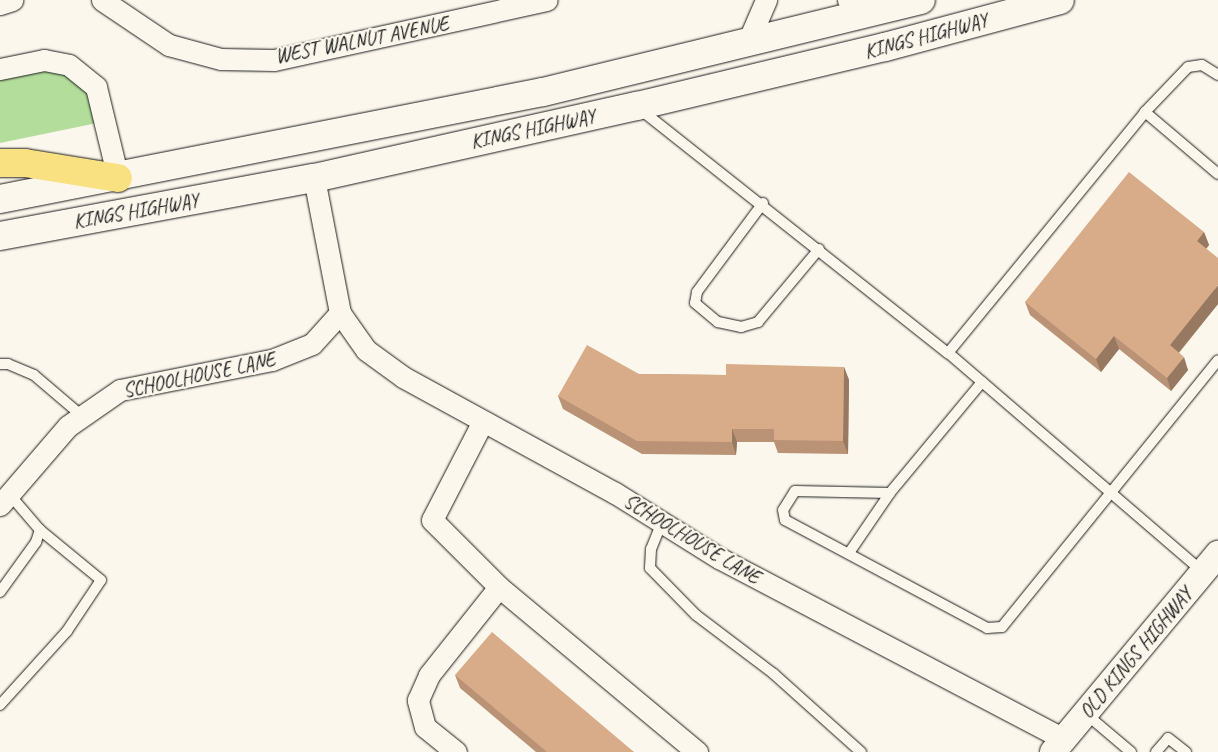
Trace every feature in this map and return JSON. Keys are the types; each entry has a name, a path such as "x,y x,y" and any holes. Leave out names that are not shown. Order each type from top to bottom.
{"highway":[{"path":"0,163 25,163 118,178"}],"main road":[{"name":"KINGS HIGHWAY","path":"0,199 118,178 543,92 747,44 921,0"},
{"name":"KINGS HIGHWAY","path":"0,236 314,178 637,106 859,53 1060,0"}],"street":[{"name":"WEST WALNUT AVENUE","path":"102,0 169,45 221,59 274,60 465,10 546,0"},
{"path":"747,44 766,0"},
{"path":"848,0 872,12"},
{"path":"0,69 44,60 60,63 69,65 96,87 118,178"},
{"name":"SCHOOLHOUSE LANE","path":"314,178 340,313 366,350 403,377 482,423 662,522 719,558 1058,746"},
{"name":"SCHOOLHOUSE LANE","path":"5,500 68,426 81,415 120,390 290,355 312,344 340,313"},
{"path":"482,423 432,520 499,587 697,752"},
{"name":"OLD KINGS HIGHWAY","path":"1058,746 1210,563"},
{"path":"456,752 425,727 418,700 429,675 499,587"}],"lane":[{"path":"948,353 1144,112 1188,67 1202,65 1218,75"},
{"path":"637,106 763,203 948,353 1110,493 1210,563"},
{"path":"1144,112 1218,174"},
{"path":"763,203 697,292 694,303 718,322 741,327 758,322 819,249"},
{"path":"890,493 795,491 783,510 785,520 987,628 1002,627 1218,360"},
{"path":"0,364 8,364 34,375 81,415"},
{"path":"849,553 890,493 982,382"},
{"path":"0,705 67,631 101,580 5,500"},
{"path":"662,522 651,549 650,568 696,615 774,674 860,752"},
{"path":"0,592 36,542 40,530"},
{"path":"1085,713 1131,752"},
{"path":"1156,752 1168,738 1186,752"}],"green space":[{"path":"48,56 97,92 102,122 0,143 0,60"}],"building":[{"path":"1129,172 1204,232 1197,241 1218,258 1218,285 1170,345 1184,357 1167,378 1114,336 1096,359 1025,302"},
{"path":"587,345 639,374 726,375 726,364 844,367 843,441 774,440 774,429 732,429 732,442 637,441 558,396"},
{"path":"492,632 634,752 547,752 455,675"}]}
